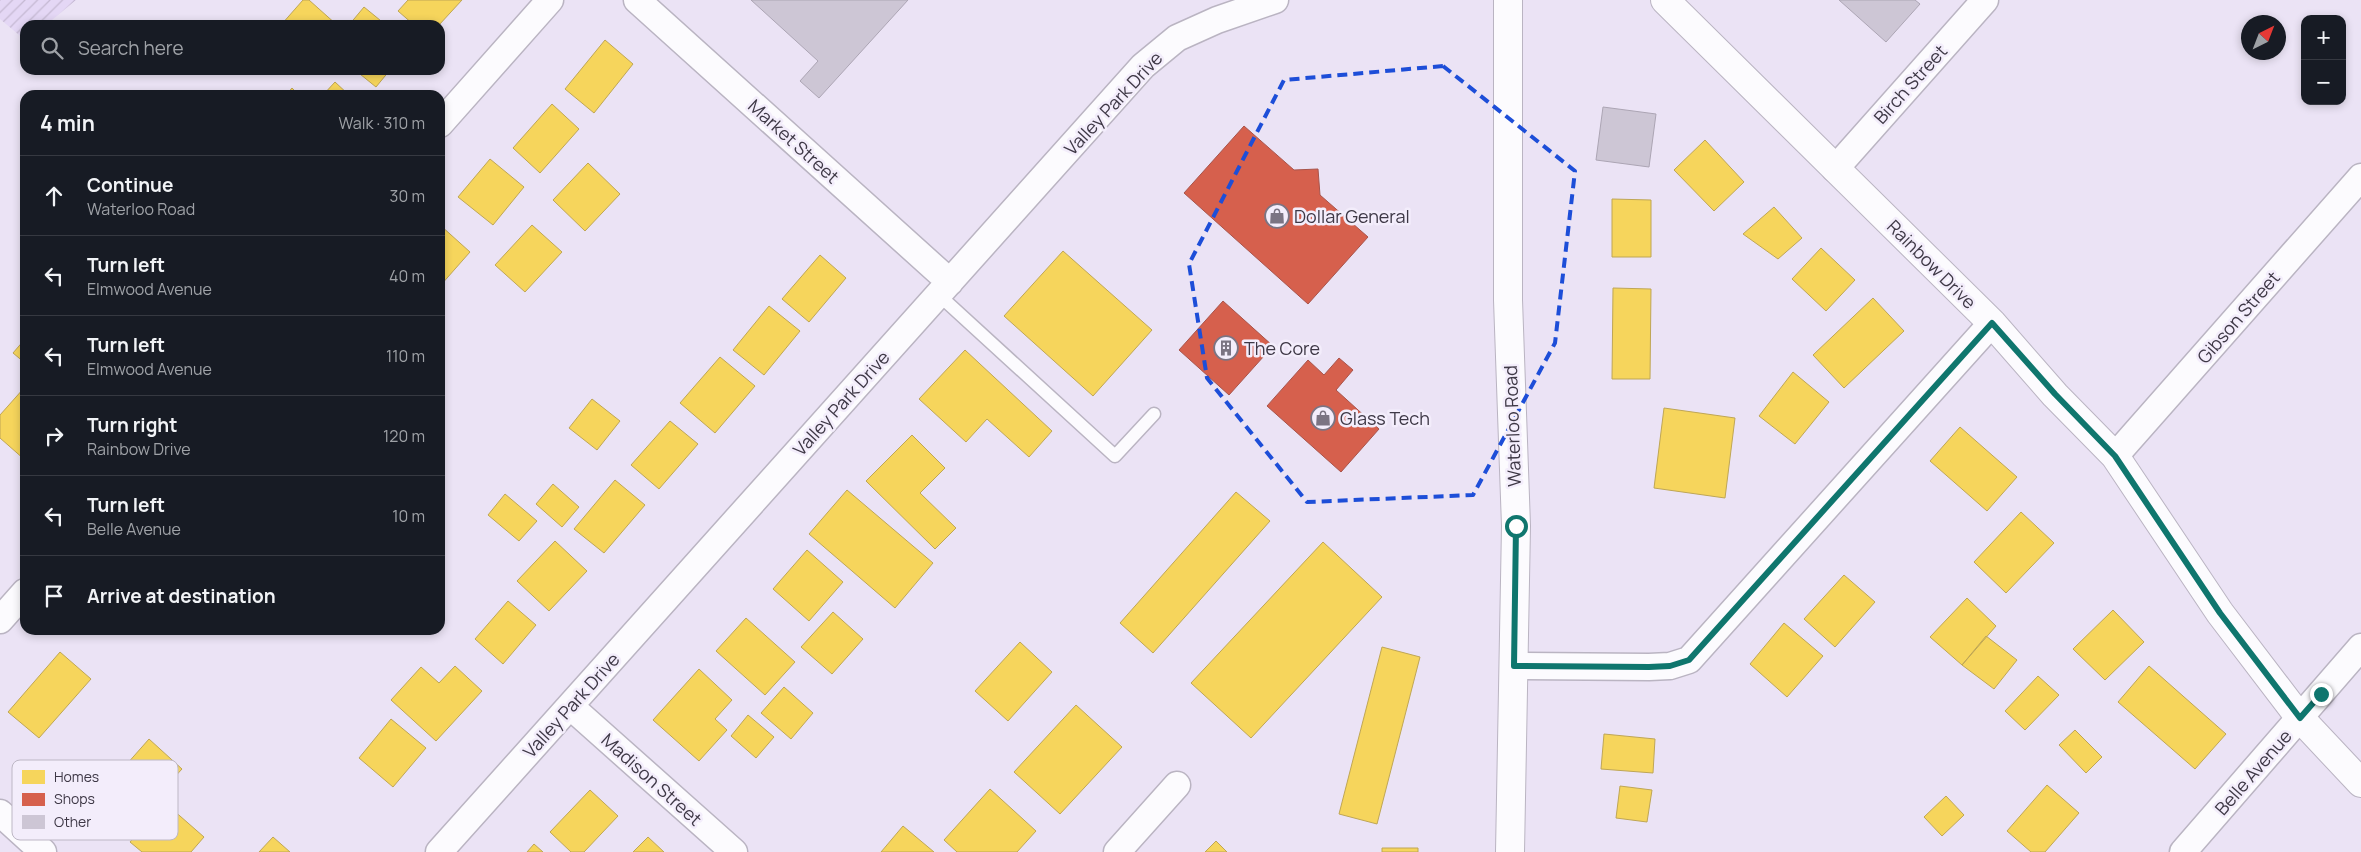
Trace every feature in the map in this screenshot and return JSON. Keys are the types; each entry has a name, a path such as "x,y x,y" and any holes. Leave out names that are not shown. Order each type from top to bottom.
{"main road":[{"name":"Waterloo Road","path":"1508,0 1508,300 1516,526 1510,852"},
{"name":"Rainbow Drive","path":"1665,0 1992,323 2055,394 2115,456 2220,613 2300,718 2361,783"}],"street":[{"path":"445,118 550,0"},
{"name":"Market Street","path":"637,0 944,288"},
{"name":"Valley Park Drive","path":"439,852 1143,66 1177,38 1217,20 1276,0"},
{"name":"Birch Street","path":"1835,169 1985,0"},
{"name":"Gibson Street","path":"2115,456 2361,177"},
{"path":"1514,666 1649,667 1670,666 1689,660 1992,323"},
{"path":"0,620 20,598"},
{"name":"Belle Avenue","path":"2183,852 2361,647"},
{"name":"Madison Street","path":"570,706 734,852"},
{"path":"1117,852 1177,785"},
{"path":"0,813 12,824"},
{"path":"30,840 43,852"}],"lane":[{"path":"944,288 1116,456 1154,414"}],"highlighted area":[{"path":"1443,66 1575,171 1555,343 1473,495 1307,502 1207,378 1189,264 1284,80"}],"shaded area":[{"path":"0,0 76,0 52,20 20,20 20,36 0,19"}],"building: Homes":[{"path":"303,0 309,0 331,20 285,20"},
{"path":"408,0 462,0 444,20 408,20 398,11"},
{"path":"364,7 380,20 353,20"},
{"path":"605,40 633,64 594,113 565,89"},
{"path":"361,75 386,75 376,87"},
{"path":"335,82 344,90 328,90"},
{"path":"552,104 579,129 540,173 513,148"},
{"path":"1705,140 1744,182 1714,211 1674,170"},
{"path":"490,159 524,187 493,225 458,197"},
{"path":"588,163 620,194 585,231 553,200"},
{"path":"1612,199 1651,200 1651,257 1612,257"},
{"path":"1774,207 1802,238 1778,259 1743,234"},
{"path":"532,225 562,252 525,292 495,265"},
{"path":"445,230 470,252 445,280"},
{"path":"1821,248 1855,280 1826,311 1792,279"},
{"path":"1063,251 1152,330 1093,396 1004,316"},
{"path":"820,255 846,278 809,322 782,299"},
{"path":"1613,288 1651,289 1650,379 1612,379"},
{"path":"1873,298 1904,331 1844,388 1813,355"},
{"path":"769,306 800,331 764,375 733,350"},
{"path":"20,345 20,359 13,353"},
{"path":"965,350 1052,431 1029,457 987,419 966,442 919,399"},
{"path":"720,357 755,386 715,433 680,403"},
{"path":"1793,372 1829,402 1795,444 1759,416"},
{"path":"20,392 20,456 0,438 0,415"},
{"path":"592,399 620,421 597,450 569,428"},
{"path":"1664,408 1735,418 1725,498 1654,488"},
{"path":"670,421 698,444 659,489 631,465"},
{"path":"1960,427 2017,477 1987,511 1930,461"},
{"path":"912,435 945,468 920,493 956,528 935,549 866,481"},
{"path":"615,480 645,505 604,553 574,529"},
{"path":"553,484 579,507 562,527 536,504"},
{"path":"847,490 933,563 895,608 809,534"},
{"path":"1236,492 1270,521 1153,653 1120,623"},
{"path":"505,494 537,521 519,541 488,515"},
{"path":"2021,512 2054,543 2006,593 1974,562"},
{"path":"555,541 587,571 549,611 517,581"},
{"path":"1323,542 1382,597 1251,738 1191,683"},
{"path":"807,550 843,582 809,621 773,589"},
{"path":"1844,575 1875,602 1835,647 1804,619"},
{"path":"1967,598 1996,626 1962,665 1930,637"},
{"path":"508,601 536,625 503,664 475,639"},
{"path":"2113,610 2144,642 2105,680 2073,649"},
{"path":"833,612 863,639 832,674 801,647"},
{"path":"746,618 795,662 765,695 716,651"},
{"path":"1784,623 1823,656 1787,697 1750,664"},
{"path":"1986,636 2017,660 1994,689 1962,665"},
{"path":"1020,642 1052,672 1008,721 975,691"},
{"path":"1382,647 1420,657 1377,824 1339,814"},
{"path":"60,652 91,679 39,738 8,712"},
{"path":"455,666 482,691 436,741 391,700 421,667 439,683"},
{"path":"2149,666 2226,734 2195,769 2118,702"},
{"path":"699,669 732,700 715,719 727,730 699,761 653,720"},
{"path":"2038,676 2059,695 2025,730 2005,711"},
{"path":"784,687 813,713 791,739 761,713"},
{"path":"1076,705 1122,747 1060,814 1014,772"},
{"path":"748,715 774,737 756,758 731,736"},
{"path":"391,719 426,748 393,787 359,758"},
{"path":"2075,730 2102,757 2086,773 2059,745"},
{"path":"1604,734 1655,739 1653,773 1601,769"},
{"path":"149,739 172,760 130,760"},
{"path":"178,765 182,769 178,773"},
{"path":"2047,785 2079,813 2045,852 2031,852 2007,831"},
{"path":"1620,786 1652,790 1647,822 1616,818"},
{"path":"990,789 1036,831 1017,852 957,852 944,840"},
{"path":"590,790 618,816 584,852 571,852 550,832"},
{"path":"1946,796 1964,815 1942,836 1924,817"},
{"path":"178,814 204,837 191,852 142,852 130,842 132,840 178,840"},
{"path":"903,826 934,852 881,852"},
{"path":"273,837 290,852 259,852"},
{"path":"648,837 664,852 633,852"},
{"path":"1216,841 1227,852 1205,852"},
{"path":"534,844 543,852 527,852"},
{"path":"1382,848 1418,848 1418,852 1382,852"}],"building: Shops":[{"name":"Dollar General","path":"1244,126 1294,170 1318,169 1320,195 1368,237 1308,304 1184,193"},
{"name":"The Core","path":"1223,301 1273,346 1229,395 1179,350"},
{"name":"Glass Tech","path":"1339,358 1353,370 1336,390 1379,429 1341,472 1267,406 1308,360 1324,375"}],"building: Other":[{"path":"751,0 908,0 819,98 800,81 818,61"},
{"path":"1839,0 1915,0 1920,4 1886,42"},
{"path":"1603,107 1656,114 1649,167 1596,160"}],"place":[{"name":"Dollar General","path":"1277,216"},
{"name":"The Core","path":"1226,348"},
{"name":"Glass Tech","path":"1323,418"}],"route":[{"path":"1516,526 1514,666 1649,667 1670,666 1689,660 1992,323 2055,394 2115,456 2220,613 2300,718 2321,694"}]}
